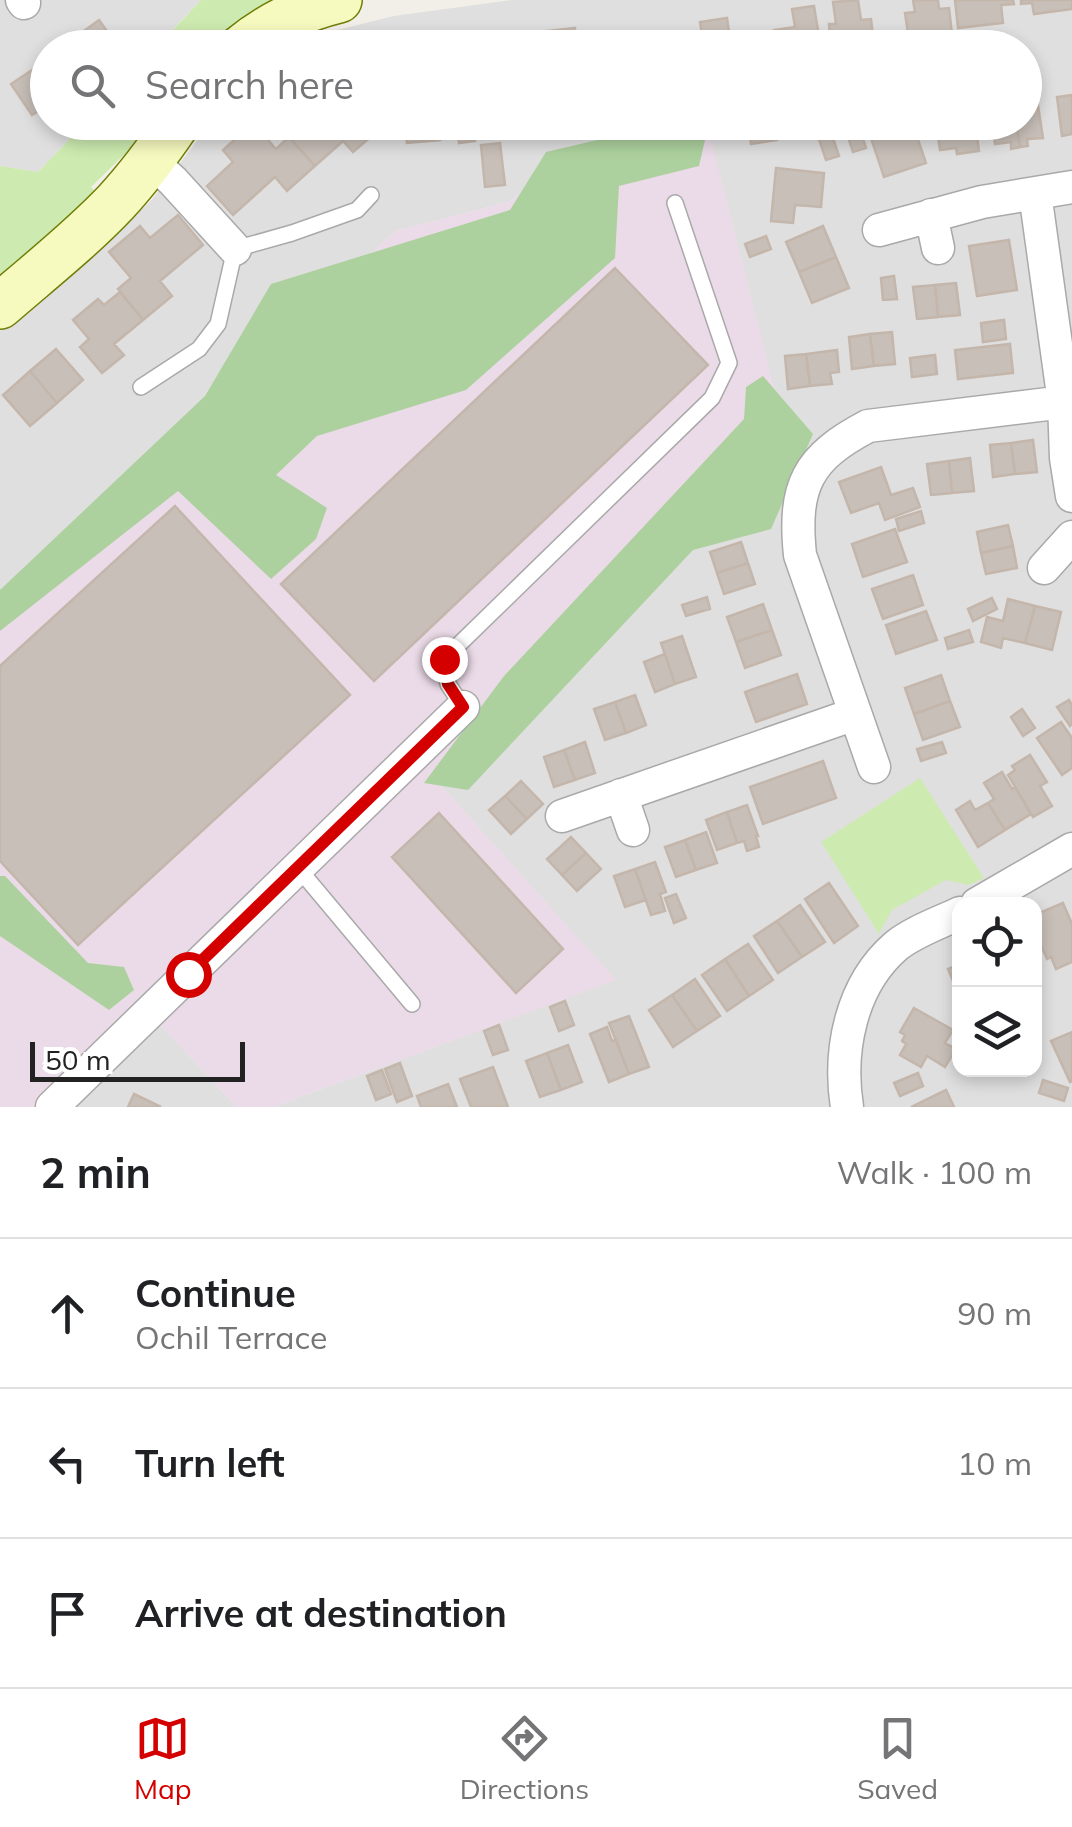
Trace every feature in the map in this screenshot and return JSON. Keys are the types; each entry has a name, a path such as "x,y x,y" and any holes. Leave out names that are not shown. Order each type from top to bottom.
{"street":[{"path":"265,30 300,11 339,0"},
{"path":"0,306 116,202 165,140"},
{"path":"150,162 173,181 235,249"},
{"path":"879,230 982,202 1072,187"},
{"path":"1035,193 1064,402 1072,496"},
{"path":"931,215 938,248"},
{"path":"874,766 800,555 800,498 809,474 843,439 868,426 1064,402"},
{"path":"1044,568 1072,537"},
{"path":"52,1107 463,707"},
{"path":"562,816 855,714"},
{"path":"621,795 633,830"},
{"path":"989,897 1072,849"},
{"path":"846,1107 844,1052 851,1019 876,966 898,944 952,917"}],"lane":[{"path":"141,387 199,348 218,324 235,249 357,210 371,195"},
{"path":"463,707 448,684 444,659 712,398 729,363 676,204"},
{"path":"298,868 412,1004"}],"shaded area":[{"path":"0,0 201,0 172,30 30,30 30,140 69,140 38,172 0,166"},
{"path":"512,0 1072,0 1072,1107 273,1107 615,980 434,778 597,140 1042,140 1042,30 337,30 394,16"},
{"path":"198,140 597,140 508,202 396,231 0,593 0,331 150,202"},
{"path":"597,140 711,140 778,404 434,778 616,980 273,1107 237,1107 152,1016 57,1107 0,1107 0,593 396,231 508,202"},
{"path":"152,1016 237,1107 57,1107"}],"green space":[{"path":"201,0 270,0 228,30 173,30"},
{"path":"69,140 138,140 91,187 96,193 0,278 0,166 38,172"},
{"path":"597,140 705,140 699,166 619,186 615,258 466,390 317,436 276,475 327,508 316,539 271,579 178,491 0,631 0,590 205,396 271,284 510,210 546,152"},
{"path":"763,376 813,434 771,529 693,550 468,790 424,783 504,676 744,419 746,387"},
{"path":"920,778 984,878 969,885 946,880 892,910 879,934 821,842"},
{"path":"0,876 5,876 88,963 124,967 134,990 109,1010 0,936"}],"building":[{"path":"858,0 861,20 871,19 872,30 830,30 829,24 836,24 833,2"},
{"path":"913,0 938,0 939,9 949,8 952,30 908,30 905,13 915,12"},
{"path":"955,0 1013,0 1014,4 1001,5 1003,23 958,28"},
{"path":"1021,0 1072,0 1072,9 1034,14 1032,3 1021,4"},
{"path":"814,6 818,30 774,30 795,27 792,9"},
{"path":"727,18 729,30 701,30 700,22"},
{"path":"99,20 106,30 85,30"},
{"path":"30,71 30,112 11,84"},
{"path":"1072,95 1072,134 1062,136 1057,97"},
{"path":"234,140 268,140 276,149 292,140 315,166 287,191 275,177 233,215 207,186 233,162 223,150"},
{"path":"292,140 367,140 353,152 343,141 315,166"},
{"path":"819,140 834,140 839,156 826,160"},
{"path":"849,140 863,140 866,148 853,152"},
{"path":"872,140 918,140 926,163 884,177"},
{"path":"939,140 977,140 979,151 957,154 956,148 940,150"},
{"path":"994,140 1019,140 1020,147 1011,149 1011,142 995,144"},
{"path":"500,143 505,185 485,187 481,145"},
{"path":"776,168 824,173 821,207 795,205 793,223 771,221"},
{"path":"178,215 203,245 160,281 172,296 143,320 118,289 131,278 109,252 140,226 150,238"},
{"path":"823,226 836,257 799,272 786,242"},
{"path":"766,236 771,249 750,257 745,244"},
{"path":"1009,240 1017,290 977,296 969,246"},
{"path":"836,257 849,288 812,303 799,272"},
{"path":"615,268 708,365 374,681 281,584"},
{"path":"894,276 897,299 883,300 881,278"},
{"path":"956,283 960,315 938,317 935,285"},
{"path":"935,285 938,317 917,319 913,287"},
{"path":"120,292 143,320 114,344 124,355 102,373 80,347 89,339 73,320 98,299 104,305"},
{"path":"1004,320 1006,339 983,342 981,323"},
{"path":"892,332 895,364 874,366 870,334"},
{"path":"870,334 874,366 852,369 849,337"},
{"path":"1010,344 1013,373 958,379 955,350"},
{"path":"56,349 83,380 57,403 30,371"},
{"path":"837,350 839,372 830,373 832,384 810,386 806,354"},
{"path":"806,354 810,386 788,389 785,356"},
{"path":"935,355 937,374 912,377 910,358"},
{"path":"30,371 57,403 30,426 3,395"},
{"path":"1033,440 1037,472 1015,474 1011,443"},
{"path":"1011,443 1015,474 993,477 990,445"},
{"path":"970,458 974,491 952,493 949,461"},
{"path":"949,461 952,493 931,495 927,464"},
{"path":"881,467 891,495 913,488 920,507 885,520 879,503 851,513 839,482"},
{"path":"175,506 350,695 78,945 0,861 0,666"},
{"path":"921,511 924,523 899,531 896,519"},
{"path":"1008,525 1013,546 981,553 977,532"},
{"path":"895,529 907,562 863,577 852,544"},
{"path":"741,542 748,563 717,573 710,552"},
{"path":"1013,546 1017,568 986,574 981,553"},
{"path":"748,563 755,584 724,594 717,573"},
{"path":"913,575 923,605 883,619 872,589"},
{"path":"707,597 710,609 686,616 682,605"},
{"path":"992,598 997,609 973,621 968,609"},
{"path":"1008,599 1035,606 1025,643 1003,638 1001,648 981,642 987,617 1003,621"},
{"path":"763,604 772,630 736,642 727,617"},
{"path":"1035,606 1061,612 1052,650 1025,643"},
{"path":"926,611 937,640 896,654 886,625"},
{"path":"772,630 781,655 745,668 736,642"},
{"path":"969,630 973,642 948,649 945,638"},
{"path":"682,636 696,677 675,684 661,643"},
{"path":"665,654 675,684 655,692 644,662"},
{"path":"797,674 807,704 756,722 745,692"},
{"path":"941,675 950,701 914,714 905,688"},
{"path":"635,695 646,725 626,733 615,702"},
{"path":"1069,700 1072,705 1070,726 1057,707"},
{"path":"950,701 960,727 923,740 914,714"},
{"path":"615,702 626,733 605,740 594,709"},
{"path":"1022,709 1035,728 1023,736 1011,717"},
{"path":"1061,722 1072,738 1072,768 1062,775 1037,738"},
{"path":"585,742 595,773 575,780 564,750"},
{"path":"942,742 946,753 921,761 917,749"},
{"path":"564,750 575,780 554,787 544,757"},
{"path":"1030,755 1047,782 1040,786 1052,806 1033,817 1008,775 1015,770 1012,766"},
{"path":"823,761 836,798 763,824 750,787"},
{"path":"1002,772 1031,814 1005,830 988,803 994,799 984,783"},
{"path":"521,781 543,804 527,819 505,796"},
{"path":"505,796 527,819 511,834 489,810"},
{"path":"970,801 975,810 988,803 1005,830 978,847 956,810"},
{"path":"747,805 759,847 747,851 744,841 737,843 727,812"},
{"path":"727,812 737,843 717,850 706,820"},
{"path":"439,813 563,949 516,993 392,857"},
{"path":"706,832 717,863 696,870 685,840"},
{"path":"571,837 586,853 562,875 547,859"},
{"path":"685,840 696,870 676,877 665,847"},
{"path":"586,853 601,869 577,891 562,875"},
{"path":"655,862 666,892 660,894 665,911 651,915 635,869"},
{"path":"635,869 646,900 625,907 614,876"},
{"path":"829,883 858,926 834,943 805,899"},
{"path":"676,894 686,918 674,923 665,898"},
{"path":"1063,903 1072,924 1072,962 1056,969 1042,947 1042,912"},
{"path":"800,905 825,942 802,957 777,921"},
{"path":"777,921 802,957 778,973 754,936"},
{"path":"748,944 773,980 749,996 725,959"},
{"path":"725,959 749,996 727,1011 702,975"},
{"path":"695,979 720,1016 697,1031 672,995"},
{"path":"672,995 697,1031 673,1047 649,1010"},
{"path":"565,1001 574,1025 559,1031 550,1007"},
{"path":"914,1008 952,1029 945,1043 952,1047 952,1056 945,1067 927,1056 921,1067 900,1055 906,1044 902,1041 905,1035 900,1032"},
{"path":"629,1016 649,1067 629,1074 609,1023"},
{"path":"499,1025 508,1050 493,1055 484,1031"},
{"path":"607,1027 629,1074 609,1082 590,1034"},
{"path":"1072,1032 1072,1081 1070,1082 1051,1041"},
{"path":"568,1045 582,1082 561,1090 547,1053"},
{"path":"547,1053 561,1090 540,1097 526,1061"},
{"path":"400,1063 412,1096 397,1102 385,1069"},
{"path":"493,1067 508,1107 471,1107 460,1079"},
{"path":"382,1070 391,1094 376,1100 367,1076"},
{"path":"918,1073 923,1086 900,1096 894,1083"},
{"path":"1043,1080 1068,1088 1064,1101 1039,1093"},
{"path":"448,1084 457,1107 421,1107 417,1096"},
{"path":"946,1090 954,1107 911,1107"},
{"path":"134,1094 161,1107 128,1107"}],"route":[{"path":"188,974 463,707 448,684 444,659"}]}
